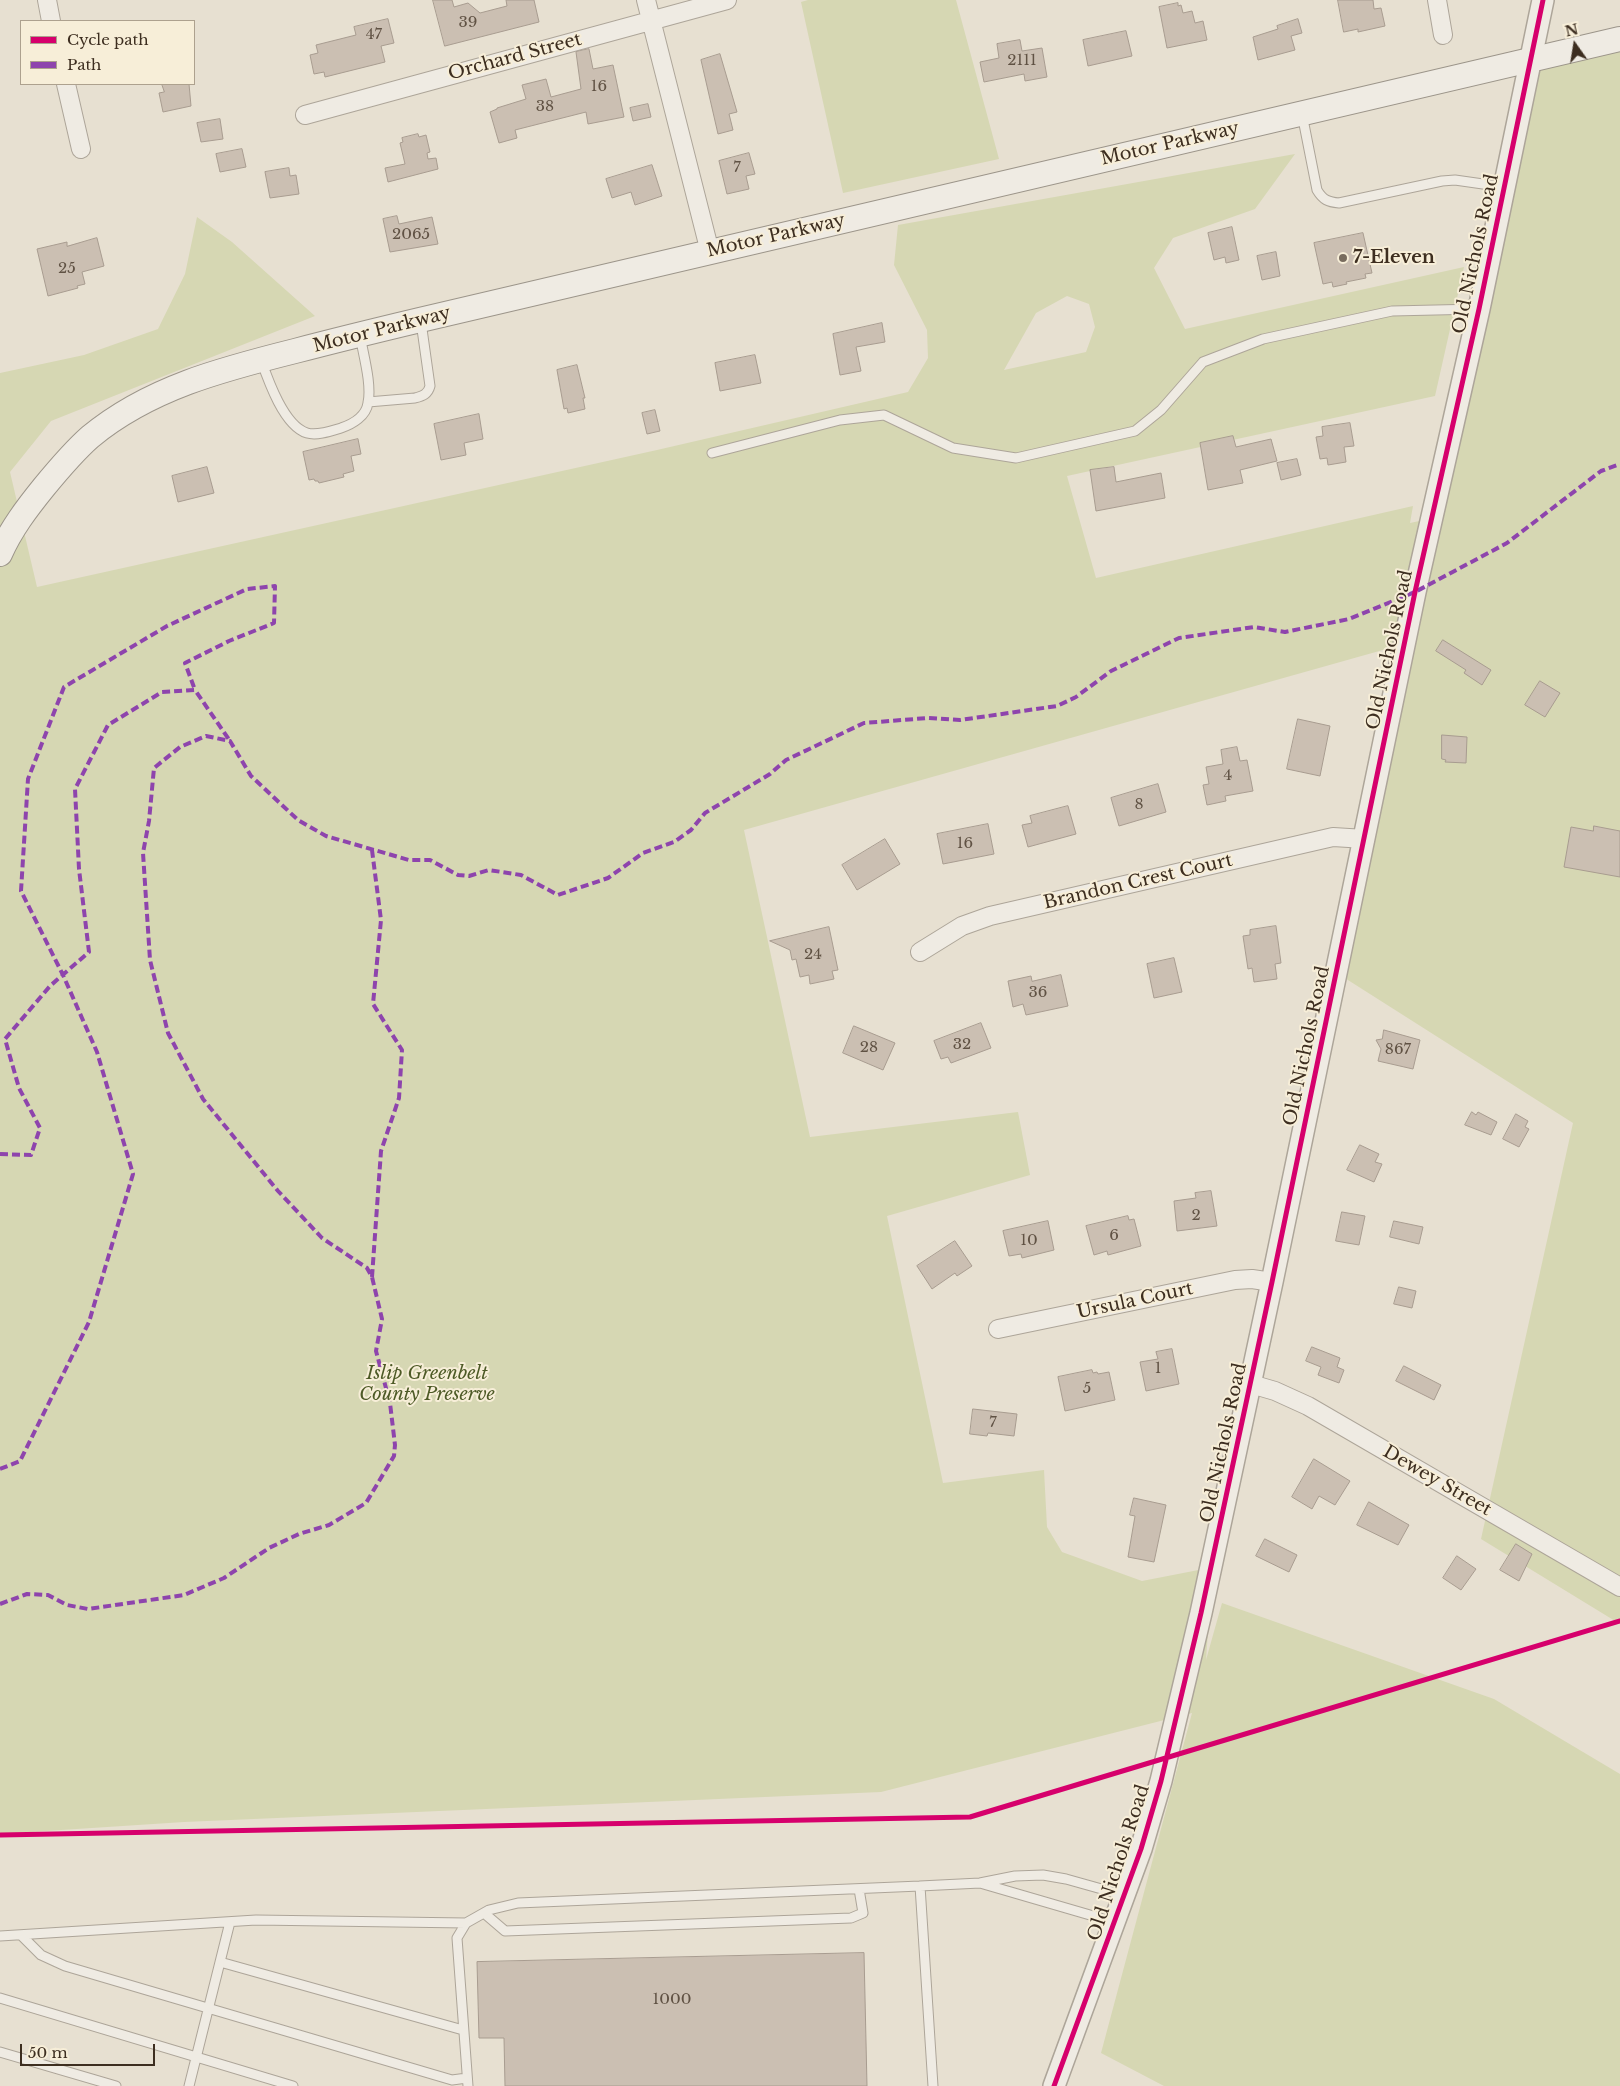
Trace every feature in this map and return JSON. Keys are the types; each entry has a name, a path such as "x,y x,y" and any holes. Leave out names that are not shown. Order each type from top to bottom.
{"main road":[{"name":"Motor Parkway","path":"0,554 20,518 56,473 91,437 111,422 151,398 182,384 261,359 360,334 1620,39"}],"street":[{"path":"47,0 51,20"},
{"path":"646,0 710,252"},
{"name":"Orchard Street","path":"304,114 726,0"},
{"path":"1437,0 1443,35"},
{"name":"Old Nichols Road","path":"1054,2086 1141,1849 1169,1748 1201,1613 1251,1384 1415,592 1479,309 1543,0"},
{"path":"66,85 81,149"},
{"name":"Brandon Crest Court","path":"920,952 962,926 990,916 1333,838 1365,839"},
{"name":"Ursula Court","path":"998,1329 1235,1280 1252,1279 1272,1282"},
{"name":"Dewey Street","path":"1251,1384 1275,1391 1308,1406 1620,1587"}],"lane":[{"path":"1302,114 1317,190 1323,199 1330,202 1339,204 1442,181 1455,180 1504,187"},
{"path":"712,453 840,420 884,415 953,448 1016,458 1134,431 1161,410 1204,362 1263,339 1392,311 1479,309"},
{"path":"368,402 416,398 423,396 428,391 430,386 420,320"},
{"path":"261,359 270,385 285,411 300,430 309,434 346,427 358,420 365,412 368,402 368,386 360,334"},
{"path":"0,1936 256,1920 466,1923 484,1913 518,1903 980,1883 1015,1876 1043,1875 1066,1879 1124,1896"},
{"path":"980,1883 1114,1922"},
{"path":"920,1886 933,2086"},
{"path":"484,1913 505,1931 851,1918 862,1913 860,1889"},
{"path":"188,2086 197,2057 230,1922"},
{"path":"21,1935 41,1955 65,1966 452,2080 467,2082 457,1938 466,1923"},
{"path":"220,1962 463,2030"},
{"path":"0,1998 293,2086"},
{"path":"0,2052 116,2086"}],"green space":[{"path":"808,0 956,0 999,159 843,193 801,2"},
{"name":"Islip Greenbelt County Preserve","path":"1620,43 1620,1624 1481,1539 1573,1123 1329,968 1397,646 744,830 810,1137 1018,1112 1030,1175 887,1216 943,1483 1044,1470 1047,1527 1062,1552 1142,1581 1219,1566 1209,1617 1206,1660 1222,1603 1494,1699 1620,1774 1620,2086 1164,2086 1101,2053 1192,1713 881,1792 184,1822 0,1834 0,373 84,355 158,329 185,274 197,217 232,242 315,316 51,421 10,472 37,587 657,450 908,392 928,358 927,330 894,265 898,225 1295,154 1255,209 1173,238 1154,268 1185,329 1464,267 1435,396 1067,476 1096,578 1413,506 1410,523 1424,520 1521,68","holes":["1067,296 1089,304 1095,327 1086,352 1004,370 1036,313"]}],"building":[{"path":"433,0 452,0 454,7 468,3 480,13 507,6 506,0 534,0 539,22 445,46"},
{"path":"1338,0 1373,0 1374,9 1381,8 1385,26 1358,32 1358,29 1344,32"},
{"path":"1178,3 1178,6 1181,5 1183,13 1192,11 1195,23 1203,21 1207,40 1167,48 1159,7"},
{"path":"388,19 394,43 381,46 385,62 325,77 324,72 314,74 310,55 318,53 316,45 356,35 354,27"},
{"path":"1298,19 1302,33 1291,36 1295,50 1258,60 1253,37 1278,29 1277,26"},
{"path":"1126,31 1132,56 1088,66 1083,40"},
{"path":"1020,40 1022,51 1042,48 1047,77 1025,81 1024,74 984,82 980,62 999,58 997,44"},
{"path":"589,49 593,69 613,65 624,117 588,124 586,112 515,130 517,138 499,143 490,112 526,99 522,85 546,79 551,97 581,89 576,52"},
{"path":"720,54 737,112 729,114 733,130 718,134 701,60"},
{"path":"162,85 189,85 191,106 163,112 159,93 164,92"},
{"path":"648,104 651,117 633,121 630,108"},
{"path":"220,119 223,139 201,142 197,123"},
{"path":"418,134 419,137 426,135 430,152 427,153 428,159 436,158 438,169 388,182 385,168 405,164 400,143 403,142 402,138"},
{"path":"242,149 246,167 220,172 216,154"},
{"path":"749,153 755,174 746,176 749,189 727,194 719,161"},
{"path":"652,165 662,196 635,205 631,192 612,198 606,179"},
{"path":"289,168 290,176 296,175 299,194 270,198 265,172"},
{"path":"397,216 399,224 432,217 438,244 390,252 383,219"},
{"path":"1232,227 1239,260 1226,263 1225,257 1214,260 1208,233"},
{"name":"7-Eleven","path":"1363,233 1372,273 1365,274 1366,278 1346,282 1347,284 1333,287 1332,282 1323,284 1314,243"},
{"path":"97,238 104,266 82,272 85,284 77,286 78,288 48,296 37,249 67,242 67,246"},
{"path":"1276,252 1280,276 1262,280 1257,256"},
{"path":"882,323 885,342 856,347 861,371 840,375 833,334"},
{"path":"755,355 761,383 720,391 715,363"},
{"path":"577,365 585,398 583,398 585,409 568,413 567,408 564,409 557,370"},
{"path":"655,410 660,431 647,434 642,413"},
{"path":"479,414 483,439 464,443 466,455 441,460 434,424"},
{"path":"1350,423 1354,446 1344,447 1346,462 1328,465 1327,458 1320,459 1316,437 1323,436 1322,427"},
{"path":"1233,436 1236,447 1271,439 1277,461 1240,470 1243,483 1208,490 1200,443"},
{"path":"358,439 361,454 351,456 354,471 343,474 344,477 319,483 314,479 309,480 303,452"},
{"path":"1297,459 1301,475 1281,480 1277,463"},
{"path":"207,467 214,493 178,502 172,476"},
{"path":"1114,467 1116,482 1161,473 1165,498 1096,511 1090,470"},
{"path":"1443,640 1491,670 1482,685 1464,673 1466,670 1436,651"},
{"path":"1540,681 1560,693 1545,717 1525,705"},
{"path":"1298,719 1330,726 1320,776 1287,769"},
{"path":"1442,735 1467,737 1466,763 1445,762 1446,760 1442,759"},
{"path":"1237,747 1240,761 1247,760 1253,791 1225,796 1226,801 1207,805 1203,785 1209,784 1206,767 1223,764 1221,750"},
{"path":"1158,784 1166,812 1119,826 1111,798"},
{"path":"1068,806 1076,834 1028,847 1022,825 1032,823 1030,816"},
{"path":"988,824 994,854 943,864 937,834"},
{"path":"1594,826 1620,831 1620,877 1564,867 1571,827 1593,831"},
{"path":"885,839 900,864 857,890 842,865"},
{"path":"1276,926 1281,963 1275,964 1277,979 1254,982 1252,968 1248,969 1243,936 1250,935 1250,930"},
{"path":"829,927 838,970 832,971 834,979 810,984 809,975 800,977 796,959 792,960 790,950 770,941"},
{"path":"1174,958 1182,992 1154,998 1147,964"},
{"path":"1061,975 1068,1006 1026,1015 1023,1004 1013,1007 1008,981 1031,976 1032,981"},
{"path":"981,1023 991,1048 951,1063 948,1057 941,1059 934,1041"},
{"path":"854,1026 895,1043 883,1070 843,1053"},
{"path":"1384,1030 1420,1040 1413,1069 1378,1061 1381,1049 1376,1040 1382,1039"},
{"path":"1472,1112 1476,1115 1478,1112 1497,1122 1491,1135 1465,1125"},
{"path":"1516,1114 1528,1121 1525,1127 1529,1129 1519,1147 1503,1139"},
{"path":"1360,1145 1379,1154 1375,1162 1382,1164 1374,1182 1347,1170"},
{"path":"1211,1191 1217,1226 1177,1231 1174,1201 1196,1198 1195,1193"},
{"path":"1342,1212 1365,1216 1359,1245 1336,1241"},
{"path":"1128,1216 1129,1220 1134,1219 1141,1246 1108,1255 1107,1251 1094,1255 1086,1226"},
{"path":"1048,1221 1054,1250 1022,1258 1021,1254 1009,1256 1003,1231"},
{"path":"1394,1221 1423,1227 1419,1244 1390,1237"},
{"path":"955,1241 972,1266 957,1276 955,1273 932,1289 917,1266"},
{"path":"1399,1287 1416,1291 1412,1308 1394,1304"},
{"path":"1312,1347 1340,1358 1337,1367 1344,1370 1339,1383 1318,1375 1321,1367 1306,1361"},
{"path":"1172,1349 1179,1384 1146,1391 1140,1362 1158,1359 1156,1352"},
{"path":"1404,1366 1441,1385 1434,1400 1396,1381"},
{"path":"1092,1370 1093,1373 1097,1372 1098,1374 1109,1372 1115,1400 1065,1411 1058,1377"},
{"path":"973,1409 1017,1414 1014,1436 988,1433 987,1436 970,1434"},
{"path":"1314,1459 1350,1481 1335,1505 1319,1496 1312,1509 1292,1497"},
{"path":"1134,1498 1166,1505 1154,1562 1128,1557 1135,1516 1130,1515"},
{"path":"1369,1502 1409,1525 1398,1545 1357,1525"},
{"path":"1265,1539 1297,1555 1289,1572 1256,1556"},
{"path":"1516,1544 1532,1554 1519,1581 1500,1570"},
{"path":"1457,1556 1476,1569 1461,1590 1443,1578"},
{"path":"864,1953 867,2086 505,2086 504,2038 479,2038 477,1962"}],"marked path":[{"path":"0,1604 27,1594 48,1595 67,1605 88,1609 184,1595 224,1578 269,1548 299,1534 329,1525 366,1503 394,1456 395,1445 390,1403 376,1351 382,1319 372,1277 367,1268 322,1238 278,1191 203,1099 168,1033 150,960 143,853 149,821 154,768 180,747 206,736 230,741 251,776 298,820 326,836 409,860 430,860 458,875 469,876 489,870 521,875 558,895 608,878 643,853 674,842 691,830 705,813 770,774 786,760 864,723 928,718 960,720 1057,706 1076,697 1111,671 1179,638 1254,627 1285,632 1349,619 1415,592 1507,543 1601,471 1620,464"},
{"path":"0,1469 20,1461 89,1322 133,1174 97,1052 63,975 21,891 28,779 64,687 167,626 247,589 275,586 274,623 229,641 185,663 195,690"},
{"path":"0,1154 31,1155 40,1128 19,1088 5,1039 50,986 89,952 79,869 75,789 108,725 162,692 195,690 230,741"},
{"path":"372,850 381,920 373,1004 402,1050 399,1098 381,1151 372,1277"}],"cycle path":[{"path":"1054,2086 1141,1849 1161,1781 1201,1613 1272,1282 1415,592 1479,309 1543,0"},
{"path":"0,1835 970,1817 1620,1621"}],"place":[{"name":"7-Eleven","path":"1343,258"}]}
